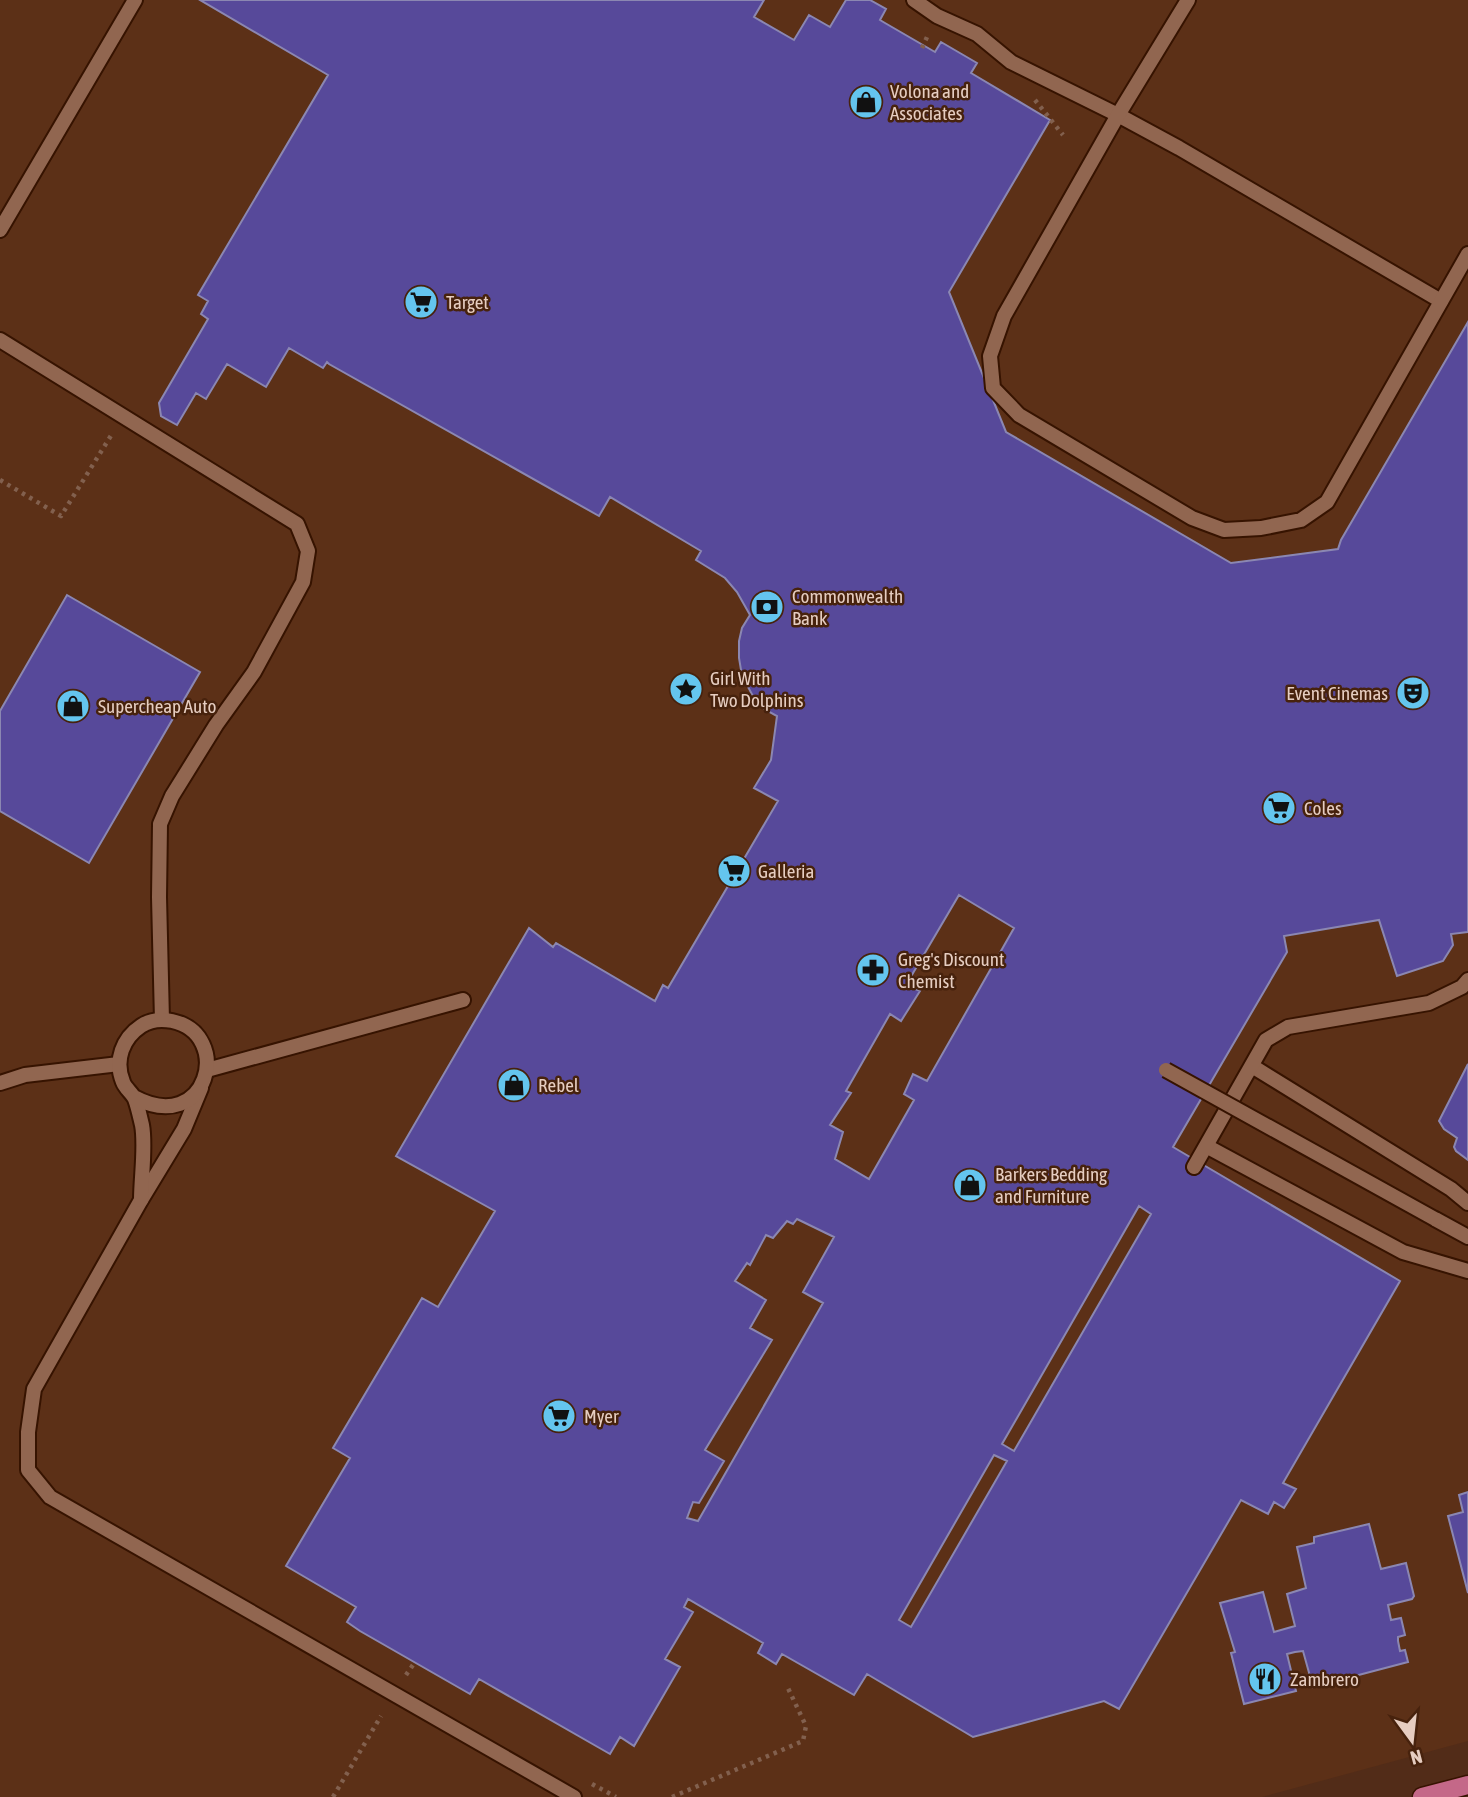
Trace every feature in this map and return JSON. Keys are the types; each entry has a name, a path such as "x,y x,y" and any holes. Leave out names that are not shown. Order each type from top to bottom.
{"main road":[{"path":"1422,1797 1468,1785"}],"lane":[{"path":"0,230 135,0"},
{"path":"914,0 937,16 977,34 1011,62 1179,148 1441,302"},
{"path":"1188,0 1118,115 1004,316 990,356 993,388 1019,415 1192,518 1224,530 1261,528 1301,520 1326,502 1468,254"},
{"path":"0,340 297,524 308,551 303,582 254,672 216,725 173,796 160,824 162,1020"},
{"path":"1195,1167 1266,1040 1288,1027 1429,1003 1462,987 1468,980"},
{"path":"207,1070 463,1000"},
{"path":"141,1200 143,1128 134,1097 123,1082 119,1064 122,1047 131,1033 146,1023 162,1020 181,1023 197,1034 206,1051 207,1070 201,1088 184,1129 34,1389 28,1432 29,1470 50,1497 574,1797"},
{"path":"0,1083 25,1075 119,1064"},
{"path":"1252,1066 1451,1189 1468,1203"},
{"path":"0,1070 25,1075"},
{"path":"1166,1070 1468,1237"},
{"path":"134,1097 151,1106 170,1107 188,1101 201,1088"},
{"path":"1208,1147 1403,1252 1468,1271"}],"path":[{"path":"0,480 61,516 123,417"},
{"path":"405,1677 415,1662"},
{"path":"671,1797 803,1741 806,1726 787,1686"},
{"path":"333,1797 381,1716"}],"shaded area":[{"name":"Galleria","path":"0,0 1468,0 1468,1741 1262,1797 0,1797"}],"building":[{"path":"200,0 764,0 754,17 794,40 809,15 830,27 846,0 870,0 886,9 880,20 935,52 941,42 977,63 971,73 1050,120 949,292 1006,432 1231,563 1338,549 1468,322 1468,932 1451,934 1453,945 1443,961 1397,976 1379,920 1284,936 1287,952 1173,1147 1400,1281 1283,1483 1296,1489 1284,1508 1274,1502 1268,1514 1241,1500 1119,1709 1104,1701 973,1737 867,1674 854,1695 782,1654 776,1664 758,1653 763,1643 688,1599 684,1607 693,1612 665,1659 680,1667 634,1746 620,1737 610,1754 479,1679 470,1694 360,1631 347,1622 356,1607 286,1566 350,1458 333,1448 422,1298 438,1307 495,1211 396,1156 529,928 553,947 556,943 655,1001 663,985 668,988 778,801 754,788 771,760 777,716 764,709 754,698 742,676 739,641 742,628 750,615 737,592 725,578 696,560 701,551 610,497 599,516 327,362 323,368 289,348 266,387 227,364 206,399 196,393 177,425 161,416 159,403 208,319 201,314 208,301 198,295 328,75","holes":["959,895 1014,928 927,1081 913,1074 904,1094 914,1100 869,1179 835,1159 843,1132 830,1125 851,1093 846,1091 890,1014 901,1021 920,991 906,985","1139,1206 1151,1214 1014,1451 1002,1444","797,1219 834,1237 803,1292 823,1303 698,1521 687,1518 693,1502 699,1503 724,1461 705,1450 772,1340 750,1328 766,1300 735,1281 747,1263 750,1265 766,1235 773,1238 787,1221 793,1224","994,1455 1007,1461 911,1627 899,1620"]},
{"path":"67,595 200,672 89,863 0,811 0,711"},
{"path":"1468,1064 1468,1160 1454,1147 1457,1138 1444,1129 1439,1121"},
{"path":"1468,1492 1468,1593 1448,1516 1463,1512 1459,1495"},
{"path":"1369,1524 1381,1569 1406,1563 1414,1596 1412,1599 1388,1605 1391,1620 1401,1618 1405,1635 1398,1637 1398,1641 1400,1651 1405,1650 1408,1662 1313,1687 1303,1651 1287,1654 1296,1691 1244,1704 1231,1653 1235,1652 1220,1603 1263,1592 1274,1632 1295,1626 1287,1594 1306,1588 1297,1547 1314,1543 1314,1537"}],"place":[{"name":"Volona and Associates","path":"866,102"},
{"name":"Target","path":"421,302"},
{"name":"Commonwealth Bank","path":"767,607"},
{"name":"Girl With Two Dolphins","path":"686,689"},
{"name":"Event Cinemas","path":"1413,693"},
{"name":"Supercheap Auto","path":"73,706"},
{"name":"Coles","path":"1279,808"},
{"name":"Galleria","path":"734,871"},
{"name":"Greg's Discount Chemist","path":"873,970"},
{"name":"Rebel","path":"514,1085"},
{"name":"Barkers Bedding and Furniture","path":"970,1185"},
{"name":"Myer","path":"559,1416"},
{"name":"Zambrero","path":"1265,1679"}]}
